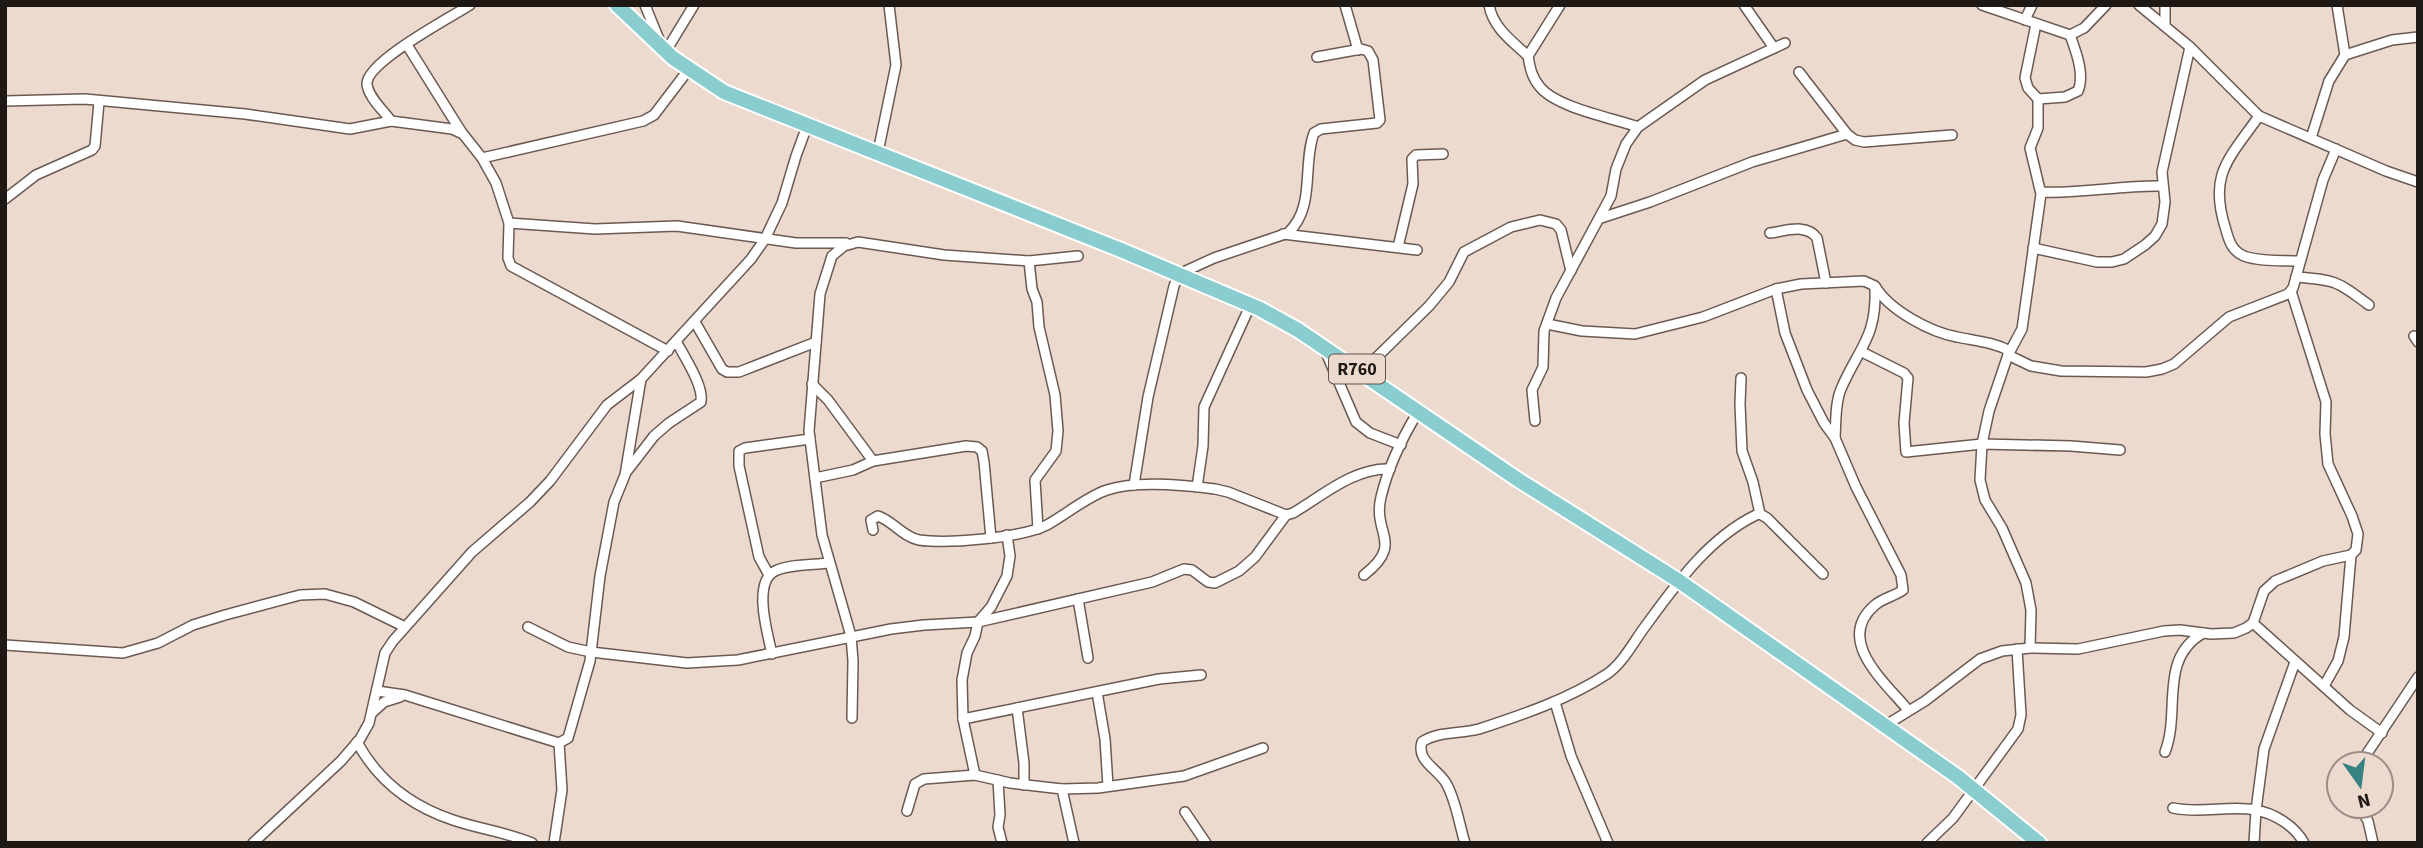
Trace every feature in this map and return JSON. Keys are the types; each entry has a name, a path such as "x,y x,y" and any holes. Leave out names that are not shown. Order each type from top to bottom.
{"main road":[{"name":"R760","path":"617,5 689,69 724,92 1179,274 1250,306 1323,345 1517,479 1679,581 1886,725 1973,789 2039,843"}],"street":[{"path":"391,121 370,92 367,83 369,76 385,58 470,5"},
{"path":"645,5 664,48"},
{"path":"664,48 694,5"},
{"path":"878,152 896,65 889,5"},
{"path":"1345,5 1358,50"},
{"path":"1489,5 1498,27 1528,56 1531,73 1540,88 1565,103 1638,127"},
{"path":"1528,56 1560,5"},
{"path":"1744,5 1773,48"},
{"path":"1982,5 2070,35 2084,28 2106,5"},
{"path":"2025,20 2032,5"},
{"path":"2139,5 2190,47 2259,116 2386,171 2418,182"},
{"path":"2165,5 2165,25"},
{"path":"2337,5 2345,55"},
{"path":"2030,648 2031,610 2026,583 2002,528 1982,492 1982,444 1989,411 2009,353 2022,329 2041,192 2030,144 2036,138 2038,128 2038,99 2028,88 2025,78 2036,24"},
{"path":"2038,99 2065,97 2078,91 2081,84 2080,71 2070,35"},
{"path":"2312,138 2329,81 2345,55 2392,40 2418,37"},
{"path":"1535,421 1532,390 1543,367 1542,344 1547,324 1556,298 1611,196 1616,169 1626,144 1638,127 1705,80 1785,43"},
{"path":"407,45 496,183 509,223 508,258 512,267 668,351"},
{"path":"2033,248 2097,262 2124,259 2155,236 2162,224 2165,202 2162,186 2167,150 2190,47"},
{"path":"1134,485 1148,397 1179,274 1214,258 1283,234 1296,225 1304,203 1314,132 1377,123 1380,120 1373,60 1368,51 1358,50 1317,57"},
{"path":"482,158 643,121 654,115 689,69"},
{"path":"1799,72 1854,140 1864,142 1952,135"},
{"path":"5,101 57,99 99,102 253,115 350,129 391,121 452,129 463,134"},
{"path":"5,200 36,175 92,150 95,146 99,102"},
{"path":"2259,116 2223,170 2218,188 2219,209 2230,244 2245,256 2299,261"},
{"path":"253,843 341,761 357,742 369,723 385,653 405,627 472,552 550,481 607,405 641,379 751,260 765,239 782,203 807,126"},
{"path":"1601,218 1752,162 1847,134"},
{"path":"1886,725 1926,701 1980,659 2002,651 2030,648 2078,649 2164,631 2234,633 2253,623 2264,591 2276,581 2323,561 2351,555 2356,550 2358,534 2328,464 2326,402 2291,291 2323,180 2336,149"},
{"path":"1398,247 1413,184 1412,159 1416,155 1443,154"},
{"path":"2041,192 2088,192 2136,186 2162,186"},
{"path":"1359,371 1429,306 1449,282 1464,252 1511,227 1540,220 1556,225 1561,230 1571,271"},
{"path":"509,223 595,229 677,226 796,243 851,243 944,255 1029,261 1079,256"},
{"path":"1770,233 1804,229 1813,232 1817,237 1826,283"},
{"path":"1283,234 1417,250"},
{"path":"851,243 832,256 820,294 816,318 810,439 822,535 851,636 852,718"},
{"path":"1029,261 1039,327 1055,396 1058,431 1056,451 1035,481 1038,529"},
{"path":"2296,277 2330,279 2342,284 2369,305"},
{"path":"1547,324 1621,335 1650,332 1703,317 1776,289 1801,284 1864,281 1875,286 1891,305 1938,332 1990,342 2031,366 2061,372 2146,372 2174,364 2229,317 2291,291"},
{"path":"1835,438 1840,391 1862,352 1876,309 1875,286"},
{"path":"1776,289 1786,333 1807,390 1835,438 1856,487 1901,575 1904,585 1900,592 1879,602 1868,613 1858,640 1860,649 1908,710"},
{"path":"1197,486 1203,446 1204,407 1250,306"},
{"path":"695,322 722,369 727,372 739,372 816,342"},
{"path":"625,475 654,436 701,402 703,396 698,383 676,341"},
{"path":"1323,345 1356,422 1370,433 1401,445"},
{"path":"1862,352 1908,377 1904,424 1906,452 1982,444 2120,450"},
{"path":"1741,378 1742,451 1760,514 1823,574"},
{"path":"377,691 405,695 559,743 564,742 570,732 591,652 600,576 614,502 625,475 641,379"},
{"path":"812,384 828,400 873,461"},
{"path":"1364,575 1376,566 1385,550 1380,502 1390,469 1418,412"},
{"path":"769,575 759,557 739,466 739,452 745,448 810,439"},
{"path":"815,478 853,470 873,461 966,446 977,447 982,451 985,462 991,538"},
{"path":"873,530 871,520 878,516 907,535 921,540 991,538 1038,529 1064,516 1095,495 1109,489 1134,485 1197,486 1228,492 1286,515 1363,472 1377,468 1390,469"},
{"path":"1465,843 1448,786 1422,757 1422,741 1433,736 1479,729 1555,702 1609,673 1679,581 1722,537 1760,514"},
{"path":"528,627 568,647 591,652 701,664 772,654 851,636 924,625 978,622 1152,582 1184,569 1192,570 1208,582 1222,580 1239,571 1255,557 1286,515"},
{"path":"975,775 963,719 962,680 967,653 978,622 991,607 1007,576 1010,556 1007,535"},
{"path":"2324,686 2337,661 2344,637 2351,555"},
{"path":"772,654 763,614 764,584 769,575 777,570 829,563"},
{"path":"5,645 123,653 158,643 193,625 300,595 325,594 354,602 405,627"},
{"path":"1078,599 1088,658"},
{"path":"2253,623 2350,710 2382,733"},
{"path":"2165,752 2171,731 2175,669 2187,645 2203,633"},
{"path":"1927,843 1953,818 2016,734 2021,723 2017,649"},
{"path":"2254,843 2264,749 2295,662"},
{"path":"963,719 1158,679 1201,675"},
{"path":"2370,750 2418,677"},
{"path":"1097,692 1105,739 1108,786"},
{"path":"372,713 384,702 405,695"},
{"path":"1555,702 1571,756 1608,843"},
{"path":"1017,708 1024,785"},
{"path":"357,742 368,762 382,778 420,806 453,820 532,843"},
{"path":"554,843 562,790 559,743"},
{"path":"907,811 915,784 924,779 975,775 1062,789 1108,786 1184,776 1263,748"},
{"path":"998,780 998,827 1002,843"},
{"path":"1062,789 1074,843"},
{"path":"2173,808 2188,811 2256,810 2295,829 2304,843"},
{"path":"1185,812 1206,843"},
{"path":"2367,820 2373,843"}]}
